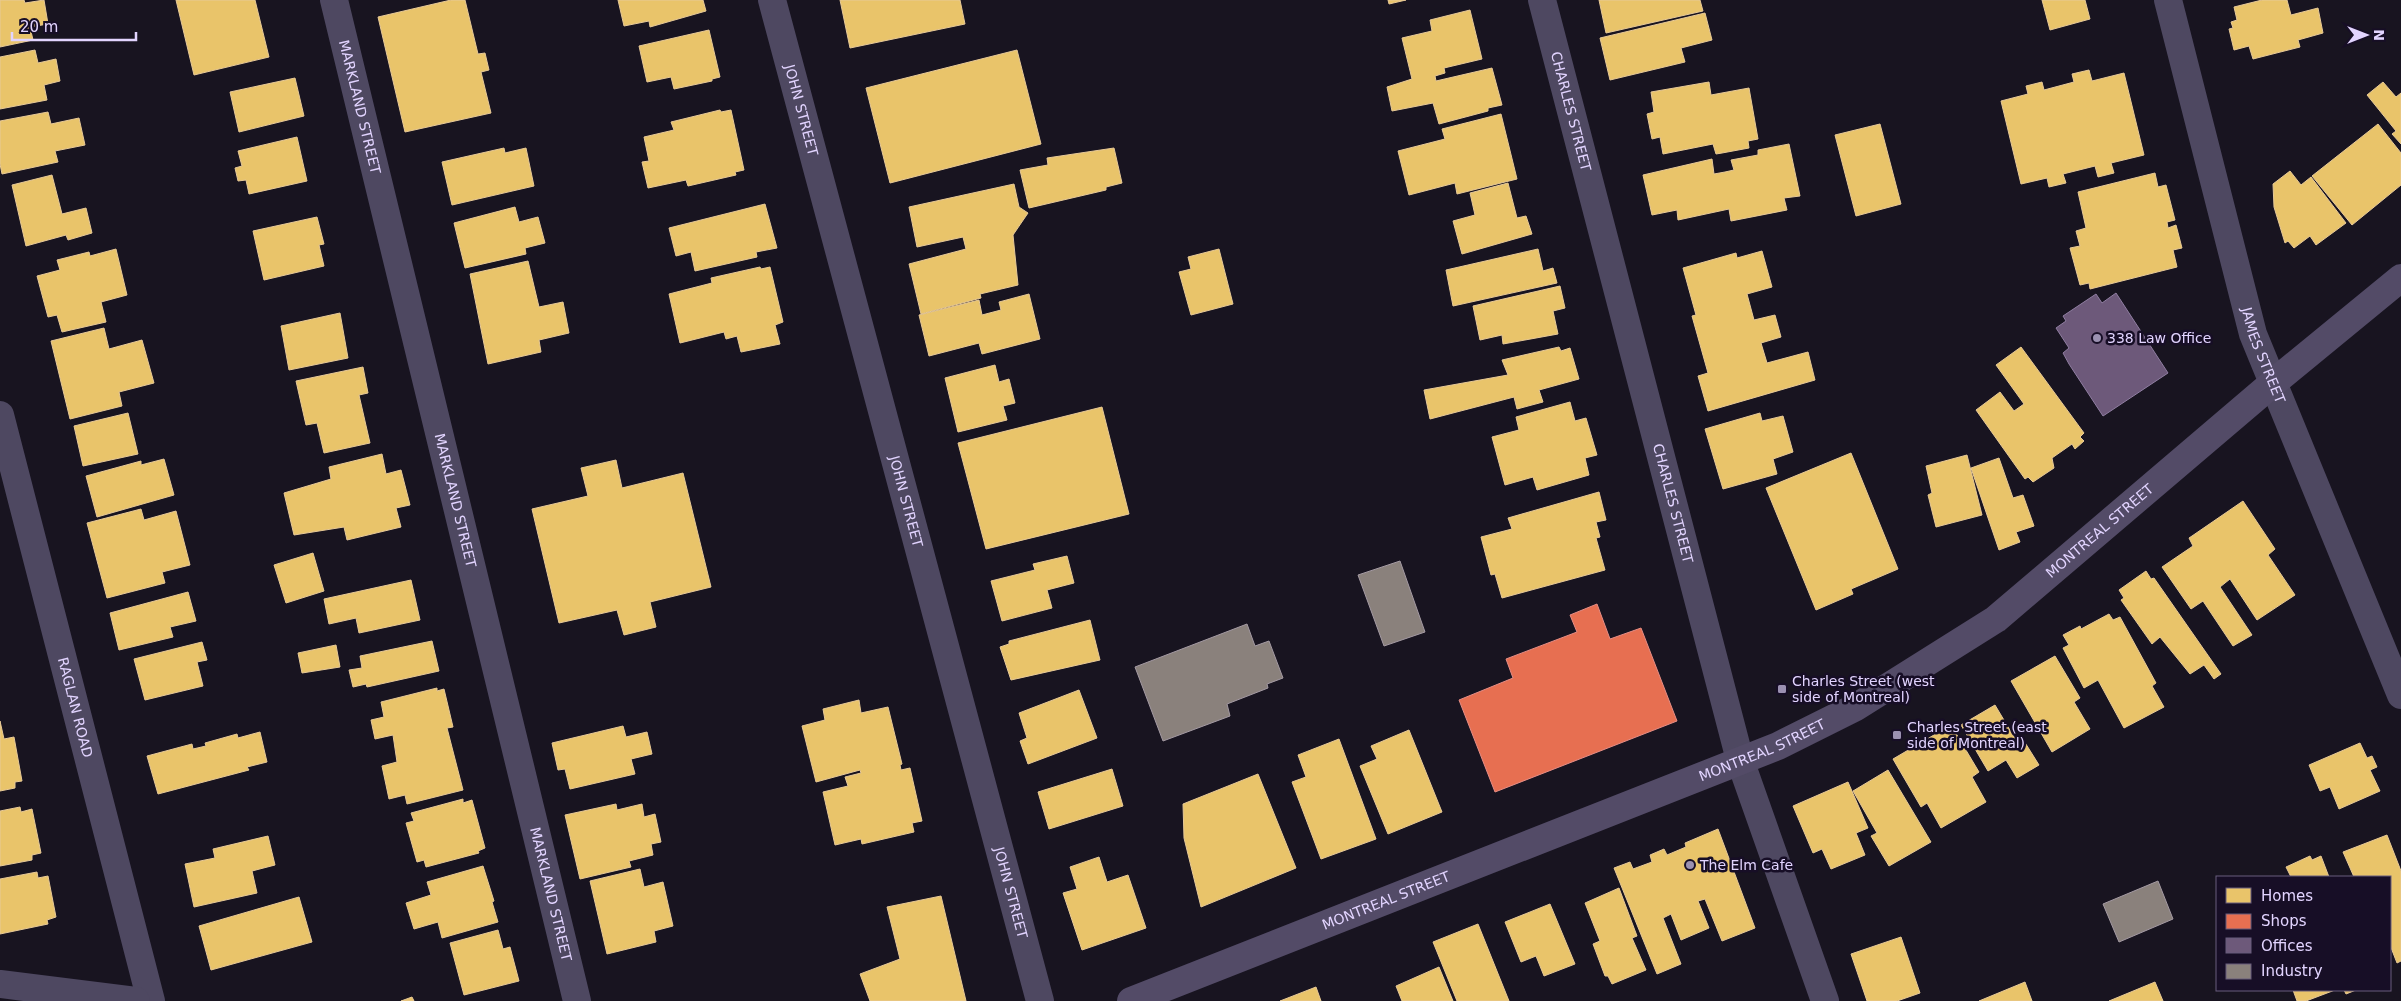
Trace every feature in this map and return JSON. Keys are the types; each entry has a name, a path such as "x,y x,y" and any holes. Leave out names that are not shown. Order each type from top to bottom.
{"main road":[{"name":"MONTREAL STREET","path":"1131,1001 1778,746 1856,707 1996,618 2272,383 2401,278"}],"street":[{"name":"MARKLAND STREET","path":"334,0 577,1001"},
{"name":"JOHN STREET","path":"772,0 1040,1001"},
{"name":"CHARLES STREET","path":"1542,0 1740,760 1825,1001"},
{"name":"JAMES STREET","path":"2168,0 2253,334 2401,695"},
{"name":"RAGLAN ROAD","path":"0,415 151,1001"},
{"path":"0,984 136,1001"}],"building: Homes":[{"path":"0,0 24,0 25,3 44,0 48,24 30,27 33,40 0,47"},
{"path":"176,0 255,0 269,57 194,75"},
{"path":"451,0 465,0 478,54 485,53 489,70 481,72 491,113 405,132 378,17"},
{"path":"618,0 703,0 706,11 650,27 649,21 624,26"},
{"path":"840,0 960,0 965,24 850,48"},
{"path":"1388,0 1406,0 1389,4"},
{"path":"1599,0 1700,0 1703,11 1606,33"},
{"path":"2042,0 2085,0 2090,19 2050,30"},
{"path":"2262,0 2287,0 2291,15 2318,8 2323,33 2298,40 2300,47 2253,59 2249,46 2234,50 2229,29 2233,28 2231,22 2237,20 2234,7"},
{"path":"1470,10 1482,59 1444,68 1445,73 1435,76 1436,81 1492,68 1502,105 1488,108 1488,111 1439,124 1433,103 1392,111 1387,87 1412,79 1402,38 1432,31 1430,20"},
{"path":"1705,13 1712,40 1681,48 1685,62 1610,80 1600,38"},
{"path":"709,30 720,77 712,79 712,81 674,89 671,77 647,82 639,46"},
{"path":"35,50 38,63 56,59 60,81 44,85 47,100 0,109 0,57"},
{"path":"1017,50 1041,144 890,183 866,88"},
{"path":"2089,70 2092,81 2124,73 2144,155 2111,163 2114,173 2098,177 2095,166 2063,174 2066,183 2049,187 2047,178 2021,184 2001,101 2028,94 2026,86 2042,82 2044,90 2074,82 2072,74"},
{"path":"295,78 304,116 239,132 230,92"},
{"path":"1709,82 1711,95 1749,88 1758,139 1748,141 1749,148 1716,154 1713,144 1663,154 1660,137 1652,139 1647,114 1654,112 1651,92"},
{"path":"2383,82 2396,97 2401,93 2401,144 2392,134 2396,131 2367,95"},
{"path":"720,110 721,112 731,110 744,170 735,172 736,175 688,186 686,180 648,188 642,162 649,161 644,137 674,130 671,122"},
{"path":"48,112 51,124 79,118 85,145 55,151 58,162 2,174 0,164 0,121"},
{"path":"1501,114 1517,179 1457,194 1455,183 1409,195 1398,151 1445,139 1442,129"},
{"path":"1880,124 1901,204 1856,216 1835,135"},
{"path":"2378,124 2401,153 2401,185 2352,225 2312,176"},
{"path":"297,137 307,181 249,194 246,180 238,181 235,168 242,166 238,151"},
{"path":"1789,144 1800,196 1784,198 1787,210 1731,221 1729,209 1678,220 1677,210 1652,215 1643,175 1712,159 1714,174 1725,172 1734,170 1731,160 1758,155 1758,150"},
{"path":"504,148 505,153 526,148 534,186 452,205 442,162"},
{"path":"1114,148 1122,183 1106,187 1106,190 1029,208 1020,170 1048,165 1047,158"},
{"path":"2290,171 2301,185 2311,177 2346,223 2316,245 2310,236 2294,248 2288,241 2285,243 2274,207 2273,184"},
{"path":"2155,173 2158,187 2166,185 2175,220 2167,222 2168,228 2176,225 2182,248 2173,250 2177,267 2090,289 2089,283 2080,285 2070,248 2080,246 2076,231 2086,228 2078,192"},
{"path":"52,175 62,214 86,208 92,233 68,240 66,235 26,246 12,185"},
{"path":"1508,183 1517,218 1526,216 1532,234 1462,254 1453,221 1475,215 1470,193"},
{"path":"1014,184 1019,207 1028,213 1013,235 1018,285 980,294 981,298 921,314 909,264 966,249 963,237 917,247 909,207"},
{"path":"765,204 777,248 756,252 757,257 695,271 691,252 676,256 669,228"},
{"path":"515,207 519,222 538,217 545,243 525,248 526,254 465,268 454,223"},
{"path":"317,217 324,244 319,245 324,266 264,280 253,231"},
{"path":"116,249 127,295 101,302 106,322 62,332 57,315 48,317 37,276 60,270 57,260 89,252 90,256"},
{"path":"1219,249 1233,304 1191,315 1179,272 1191,269 1188,257"},
{"path":"1538,249 1543,271 1553,268 1557,283 1453,306 1446,270"},
{"path":"1762,251 1772,287 1747,294 1754,320 1775,315 1781,337 1761,343 1767,363 1808,352 1815,380 1708,411 1698,376 1708,373 1692,316 1696,315 1683,268 1736,253 1737,258"},
{"path":"528,261 539,307 563,302 569,333 539,340 541,352 488,364 470,274"},
{"path":"760,267 761,269 770,267 783,322 775,325 780,344 741,352 737,336 726,339 724,332 680,343 669,294 712,283 711,278"},
{"path":"1560,286 1565,308 1553,311 1558,334 1503,344 1502,335 1480,340 1473,306"},
{"path":"1029,294 1040,339 982,354 979,343 929,356 919,315 979,300 982,315 1001,310 999,302"},
{"path":"340,313 348,358 289,370 281,326"},
{"path":"104,328 109,349 142,340 154,383 119,392 122,406 70,419 51,341"},
{"path":"1559,347 1561,351 1570,348 1579,379 1539,390 1543,402 1517,409 1514,397 1430,419 1424,390 1508,375 1502,360"},
{"path":"2021,347 2084,433 2080,437 2084,441 2075,449 2072,444 2052,458 2054,468 2033,482 2028,477 2025,479 1976,410 2000,392 2014,411 2024,404 1996,365"},
{"path":"995,365 999,382 1009,379 1015,403 1003,406 1007,420 958,432 945,378"},
{"path":"363,367 368,393 359,395 370,443 324,453 317,423 306,425 296,381"},
{"path":"1570,402 1575,421 1586,418 1597,455 1585,458 1589,475 1537,490 1533,477 1505,485 1492,437 1519,430 1516,417"},
{"path":"1102,407 1129,514 986,549 958,443"},
{"path":"128,413 138,454 83,466 74,426"},
{"path":"1760,413 1762,421 1783,416 1793,452 1773,459 1777,474 1723,489 1705,429"},
{"path":"1851,453 1898,569 1851,589 1853,594 1816,610 1766,488"},
{"path":"382,454 386,474 401,470 410,505 396,508 401,527 347,540 344,527 294,535 284,493 331,479 329,467"},
{"path":"1967,455 1982,515 1936,527 1928,495 1932,493 1926,466"},
{"path":"1999,458 2013,498 2023,495 2034,526 2016,532 2020,542 1999,550 1971,468"},
{"path":"164,459 174,495 97,517 86,476 141,461 141,465"},
{"path":"616,460 622,488 683,473 711,587 650,602 656,627 624,635 617,610 559,623 532,509 588,496 581,468"},
{"path":"1599,492 1606,520 1596,522 1600,537 1596,538 1605,570 1502,598 1495,574 1491,575 1481,537 1512,529 1508,518"},
{"path":"2243,501 2275,549 2268,555 2295,595 2257,620 2230,579 2220,587 2252,635 2233,646 2203,601 2191,609 2162,567 2193,546 2189,538"},
{"path":"141,509 144,520 176,511 190,565 162,572 165,583 107,598 87,523"},
{"path":"313,553 324,591 286,603 274,565"},
{"path":"1067,556 1074,583 1047,590 1052,608 1002,621 991,581 1035,570 1033,564"},
{"path":"2146,571 2151,579 2154,578 2221,674 2214,679 2204,665 2190,674 2160,637 2152,644 2121,600 2124,598 2119,590"},
{"path":"411,580 420,620 359,633 356,618 329,624 324,599"},
{"path":"188,592 196,621 170,627 173,637 119,650 110,613"},
{"path":"2109,614 2113,620 2120,617 2156,683 2152,686 2164,707 2124,728 2098,680 2084,688 2063,648 2069,645 2063,635 2080,626 2081,629"},
{"path":"1090,620 1100,660 1011,680 1000,647 1009,644 1009,641"},
{"path":"432,641 439,671 367,687 366,684 353,687 349,670 362,668 360,656"},
{"path":"202,642 207,660 197,662 203,686 145,700 134,659"},
{"path":"336,645 340,667 302,673 298,653"},
{"path":"2055,656 2080,698 2074,702 2090,729 2052,752 2011,681"},
{"path":"437,688 437,691 444,689 453,727 447,728 463,790 407,804 405,795 389,799 382,766 397,762 393,735 375,739 371,720 384,717 381,702"},
{"path":"1079,690 1097,738 1028,764 1020,741 1027,738 1019,713"},
{"path":"859,700 861,713 888,707 902,764 900,765 901,770 910,768 922,821 912,823 914,832 862,844 861,839 835,845 823,792 848,786 845,777 861,773 860,770 816,782 802,726 825,720 823,709"},
{"path":"1995,705 2017,742 2019,744 2024,741 2039,765 2017,778 2006,760 1988,771 1961,725"},
{"path":"0,721 4,739 14,737 22,781 15,782 15,788 0,791"},
{"path":"1951,725 1979,772 1972,777 1986,802 1941,828 1927,803 1921,807 1893,759"},
{"path":"623,726 626,737 647,732 652,754 631,759 635,774 570,789 565,769 558,770 552,743"},
{"path":"1409,730 1442,812 1388,834 1360,766 1377,759 1371,746"},
{"path":"260,732 267,762 247,767 249,770 158,794 147,756 192,744 193,749 206,746 205,743 237,734 238,738"},
{"path":"1339,739 1376,839 1321,859 1292,782 1306,777 1298,755"},
{"path":"2360,743 2367,758 2372,756 2377,767 2370,770 2380,791 2339,809 2330,787 2320,791 2309,765"},
{"path":"1112,769 1123,806 1049,829 1038,792"},
{"path":"1888,770 1931,842 1889,866 1871,836 1877,833 1853,791"},
{"path":"1258,774 1296,868 1201,907 1184,838 1183,804"},
{"path":"1848,782 1868,828 1856,833 1865,855 1831,869 1822,849 1813,853 1793,806"},
{"path":"463,799 463,803 472,800 485,848 478,851 479,853 426,867 424,860 417,862 406,823 414,821 411,813"},
{"path":"616,804 617,810 642,804 644,817 655,814 661,842 651,844 653,855 629,861 631,867 580,879 565,815"},
{"path":"20,807 21,812 32,809 41,853 32,855 32,860 0,866 0,811"},
{"path":"1718,829 1755,928 1722,941 1705,899 1698,901 1709,928 1681,940 1671,914 1663,918 1681,964 1657,974 1614,868 1630,862 1633,869 1652,862 1650,855 1664,849 1667,855 1686,847 1685,843"},
{"path":"2387,835 2401,871 2401,961 2397,963 2391,948 2391,876 2354,876 2343,852"},
{"path":"268,836 275,865 252,871 257,893 194,907 185,864 215,858 213,849"},
{"path":"2310,856 2312,860 2321,856 2329,876 2290,876 2286,867"},
{"path":"1099,857 1107,882 1128,875 1146,928 1082,950 1063,893 1077,889 1070,867"},
{"path":"483,866 494,901 492,902 498,922 442,938 438,922 414,929 406,903 431,895 427,882"},
{"path":"640,869 644,887 663,882 673,926 654,931 656,942 607,954 590,881"},
{"path":"37,872 38,878 48,876 56,917 47,920 48,924 0,934 0,879"},
{"path":"1619,888 1637,936 1632,938 1646,970 1612,984 1608,976 1605,976 1593,944 1600,941 1585,903"},
{"path":"941,896 966,1001 870,1001 860,974 900,959 887,907"},
{"path":"299,897 312,942 211,970 199,926"},
{"path":"1550,904 1575,964 1544,976 1536,956 1521,962 1505,922"},
{"path":"1478,924 1509,1001 1457,1001 1433,942"},
{"path":"498,930 503,949 510,947 519,981 464,995 450,943"},
{"path":"1901,937 1920,993 1897,1001 1867,1001 1851,954"},
{"path":"1439,967 1453,1001 1402,1001 1396,986"},
{"path":"2025,982 2032,1001 1979,1001"},
{"path":"2155,982 2163,1001 2109,1001"},
{"path":"1316,987 1321,1001 1280,1001"},
{"path":"2293,991 2332,991 2306,1001 2297,1001"},
{"path":"412,997 414,1001 401,1001"}],"building: Shops":[{"path":"1597,604 1610,639 1641,628 1677,721 1495,792 1459,700 1513,678 1506,659 1577,632 1570,615"}],"building: Offices":[{"path":"2116,293 2168,373 2103,416 2063,353 2069,348 2056,328 2066,321 2063,316 2096,294 2102,303"}],"building: Industry":[{"path":"1400,561 1425,632 1384,646 1358,575"},
{"path":"1247,624 1255,646 1269,641 1283,678 1267,684 1268,688 1227,704 1230,716 1163,741 1135,667"},
{"path":"2158,881 2173,919 2119,942 2103,904"}],"place":[{"name":"338 Law Office","path":"2097,338"},
{"name":"Charles Street (west side of Montreal)","path":"1782,689"},
{"name":"Charles Street (east side of Montreal)","path":"1897,735"},
{"name":"The Elm Cafe","path":"1690,865"}]}
